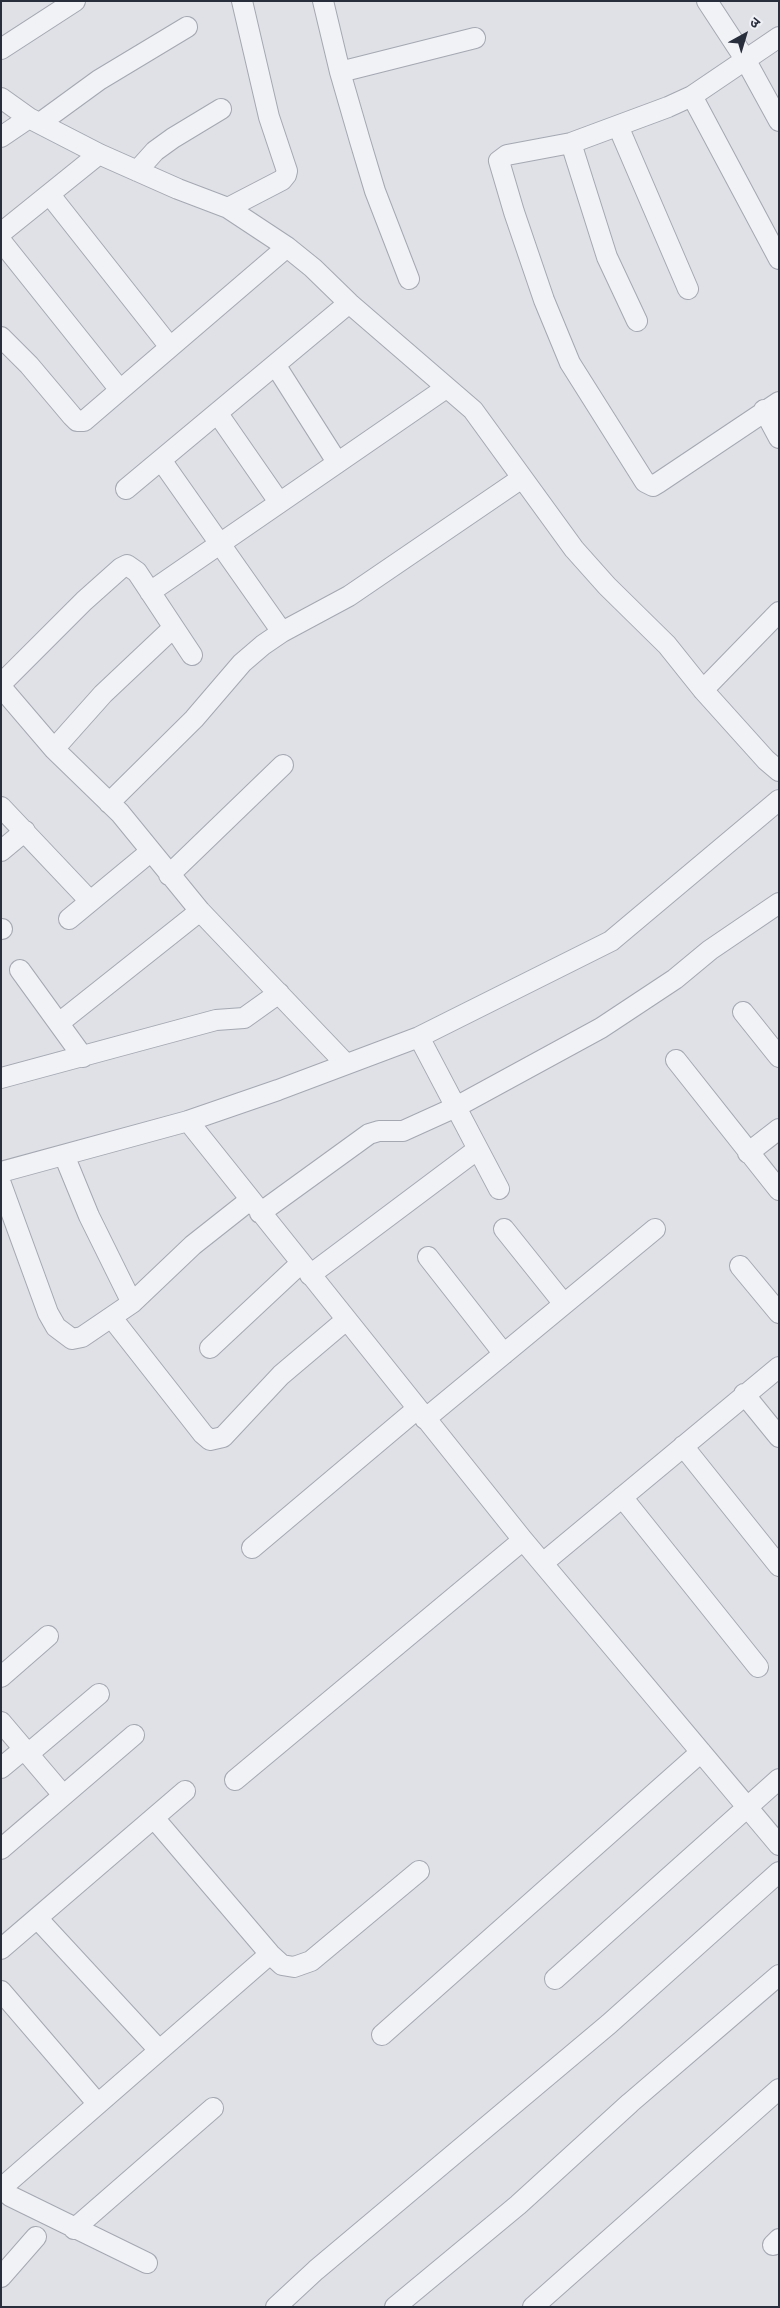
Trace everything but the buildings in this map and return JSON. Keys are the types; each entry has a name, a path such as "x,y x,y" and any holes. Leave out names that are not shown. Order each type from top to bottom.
{"street":[{"path":"1,49 75,1"},
{"path":"228,208 282,180 286,176 287,171 269,117 242,1"},
{"path":"323,1 340,72 376,191 409,279"},
{"path":"707,1 745,59 779,120"},
{"path":"1,137 35,120 187,27"},
{"path":"779,37 692,96 571,143 507,155 499,160 544,300 570,363 645,482 653,486 772,406 779,438"},
{"path":"340,72 475,38"},
{"path":"692,96 779,259"},
{"path":"1,98 35,120 98,154 228,208 287,247 313,268 349,303 473,410 574,549 607,586 667,645 703,690 766,760 779,771"},
{"path":"137,171 155,151 221,109"},
{"path":"618,126 688,289"},
{"path":"571,143 607,257 637,321"},
{"path":"1,233 98,154"},
{"path":"50,195 170,347"},
{"path":"1,241 120,390"},
{"path":"1,336 77,421 84,421 287,247"},
{"path":"126,489 276,366 349,303"},
{"path":"276,366 336,462"},
{"path":"150,592 446,388"},
{"path":"218,414 279,502"},
{"path":"161,460 282,632"},
{"path":"109,803 204,708 242,663 282,632 348,596 522,478"},
{"path":"192,655 132,567 127,565 121,568 65,619 1,685 54,749 120,813 200,912 346,1064"},
{"path":"703,690 779,612"},
{"path":"54,749 109,688 173,628"},
{"path":"169,875 283,765"},
{"path":"1,1172 188,1121 278,1090 419,1037 611,941 779,800"},
{"path":"1,807 90,901"},
{"path":"1,851 25,831"},
{"path":"69,919 150,852"},
{"path":"1,1184 48,1313 56,1327 72,1340 82,1337 132,1303 193,1245 369,1134 379,1131 403,1131 456,1107 608,1024 675,979 710,950 779,903"},
{"path":"59,1023 200,912"},
{"path":"20,970 84,1057"},
{"path":"1,1078 216,1020 244,1018 279,993"},
{"path":"743,1012 779,1057"},
{"path":"419,1037 499,1189"},
{"path":"676,1060 748,1154 779,1190"},
{"path":"188,1121 523,1540 779,1845"},
{"path":"748,1154 779,1129"},
{"path":"210,1348 306,1269 478,1149"},
{"path":"64,1155 89,1216 132,1303"},
{"path":"504,1228 564,1304"},
{"path":"252,1548 421,1414 504,1354 655,1229"},
{"path":"428,1258 504,1354"},
{"path":"740,1266 779,1313"},
{"path":"112,1318 203,1434 210,1440 223,1437 281,1375 346,1320"},
{"path":"543,1563 779,1366"},
{"path":"744,1394 779,1437"},
{"path":"683,1446 779,1566"},
{"path":"622,1497 758,1667"},
{"path":"236,1780 523,1540"},
{"path":"1,1677 48,1636"},
{"path":"1,1768 26,1752 98,1694"},
{"path":"1,1722 62,1796"},
{"path":"1,1848 134,1735"},
{"path":"382,2035 701,1752"},
{"path":"555,1979 779,1779"},
{"path":"1,1948 185,1791"},
{"path":"154,1818 270,1954 282,1965 294,1967 311,1960 419,1871"},
{"path":"276,2307 316,2270 609,2024 779,1872"},
{"path":"37,1918 159,2050"},
{"path":"148,2263 74,2229 10,2196 6,2192 6,2184 270,1954"},
{"path":"395,2307 518,2206 630,2103 779,1975"},
{"path":"1,1991 98,2104"},
{"path":"533,2307 779,2089"},
{"path":"74,2229 213,2108"},
{"path":"1,2277 36,2237"}]}
